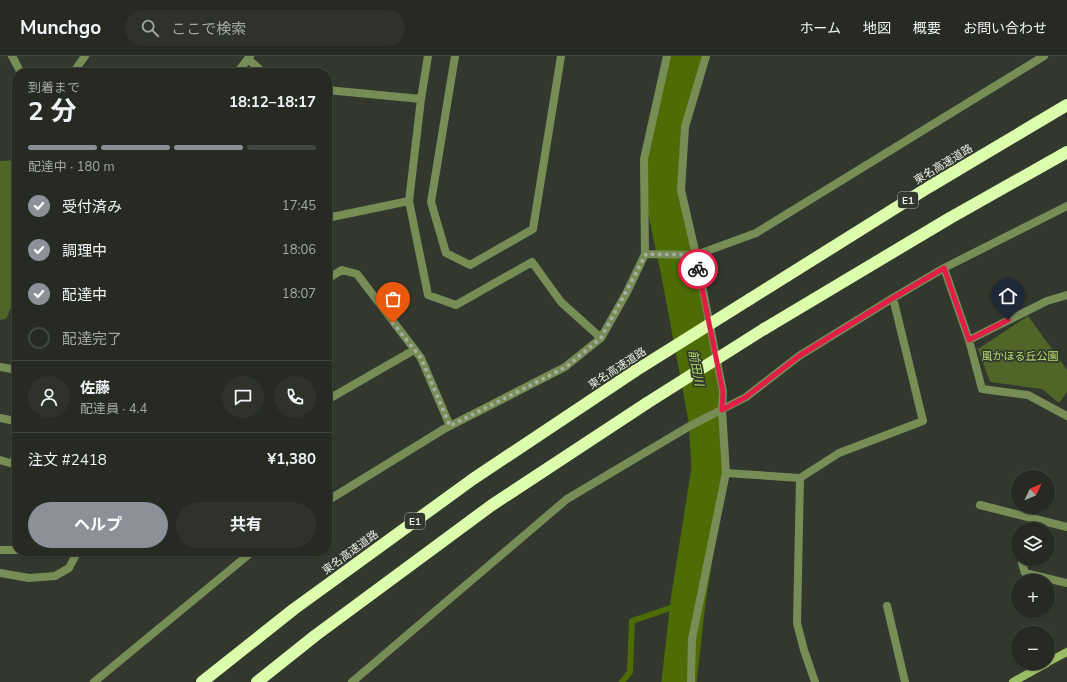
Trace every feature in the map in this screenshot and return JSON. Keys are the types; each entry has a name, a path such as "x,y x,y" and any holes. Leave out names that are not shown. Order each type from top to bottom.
{"highway":[{"name":"東名高速道路","path":"202,682 294,609 473,479 635,371 930,187 1067,105"},
{"path":"256,682 316,635 492,505 647,403 764,329 950,218 1067,152"}],"main road":[{"path":"1055,659 1067,652"},
{"path":"1013,682 1035,670"}],"street":[{"path":"12,56 18,68"},
{"path":"77,68 85,56"},
{"path":"428,56 421,100 409,201 428,295 456,305 532,262 562,302 601,338"},
{"path":"455,56 431,202 446,253 470,265 533,229 561,56"},
{"path":"332,498 450,426 566,367 601,338 646,254 644,159 667,56"},
{"path":"691,682 692,638 726,473 722,410 723,392 696,255 681,190 685,127 706,56"},
{"path":"646,254 696,255 756,233 1044,56"},
{"path":"241,68 249,57 259,68"},
{"path":"332,91 421,100"},
{"path":"332,217 409,201"},
{"path":"352,682 567,499 688,427 746,397 799,356 944,268 1067,206"},
{"path":"944,268 969,340 982,389 1028,395 1067,416"},
{"path":"332,276 342,270 357,274 421,358 450,426"},
{"path":"969,340 1047,301 1067,296"},
{"path":"726,473 800,478 839,453 923,422 893,298"},
{"path":"332,397 414,350"},
{"path":"0,367 12,369"},
{"path":"0,418 12,421"},
{"path":"0,460 12,463"},
{"path":"800,478 797,623 815,682"},
{"path":"980,505 1067,527"},
{"path":"0,550 12,550"},
{"path":"0,573 29,578 55,576 69,568 75,556"},
{"path":"94,682 247,556"},
{"path":"1023,566 1025,573 1067,583"},
{"path":"886,606 905,682"}],"green space":[{"path":"12,160 12,305 6,319 0,320 0,161"},
{"name":"風かほる丘公園","path":"1028,316 1067,370 1067,392 1059,403 1042,389 990,382 978,349"}],"waterway":[{"name":"前田川","path":"679,682 688,602 709,469 706,419 664,204 666,131 686,56"},
{"path":"622,682 630,672 632,621 688,602"}],"way so far":[{"path":"393,323 421,358 450,426 566,367 601,338 646,254 696,255 698,269"}],"route":[{"path":"698,269 723,392 722,410 746,397 799,356 944,268 969,340 1008,320"}]}
